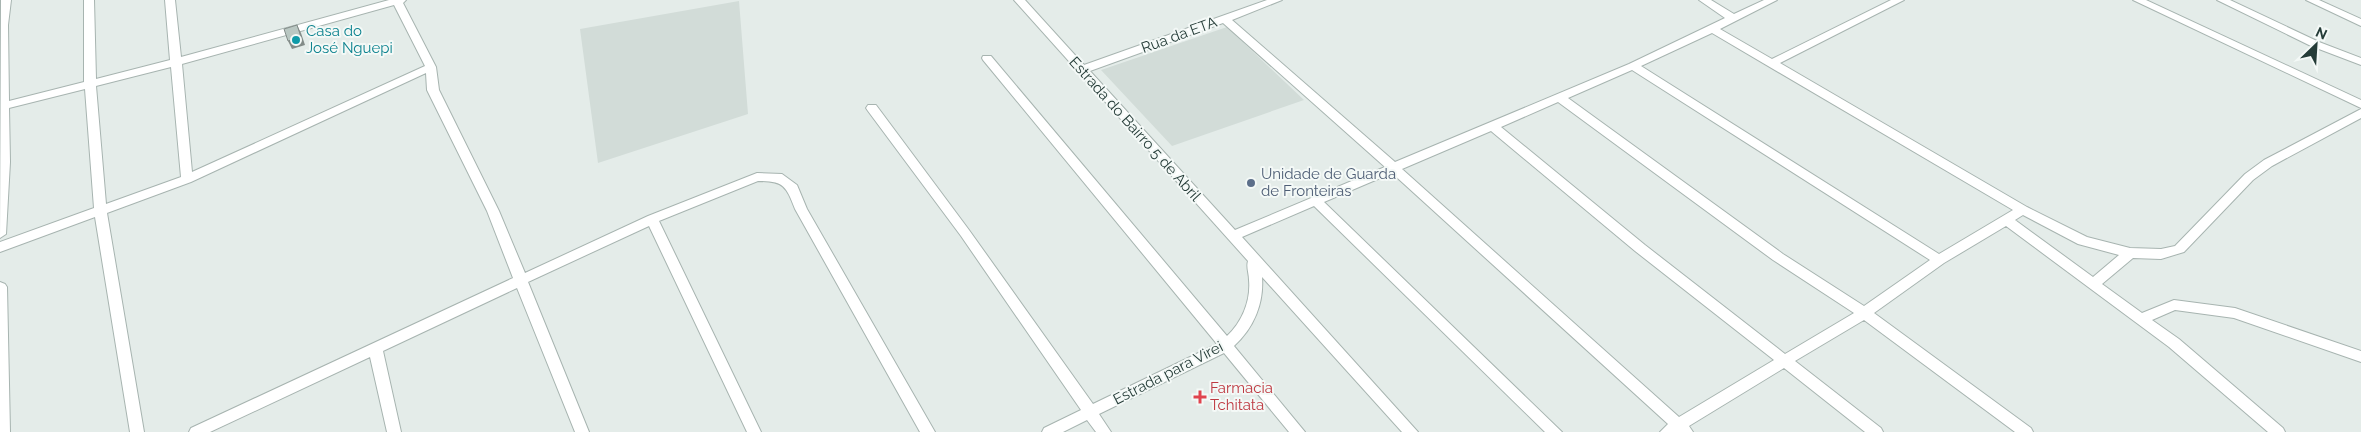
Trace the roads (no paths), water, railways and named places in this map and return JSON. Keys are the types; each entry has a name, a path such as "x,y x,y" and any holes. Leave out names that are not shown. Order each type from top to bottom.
{"street":[{"path":"0,234 4,162 1,107 3,25 6,0"},
{"path":"89,0 90,84 100,211 137,432"},
{"path":"170,0 187,179"},
{"path":"1,107 176,62 399,0 410,28 431,67 433,90 493,211 582,432"},
{"name":"Estrada do Bairro 5 de Abril","path":"1019,0 1411,432"},
{"name":"Rua da ETA","path":"1082,70 1277,0"},
{"path":"1704,0 1734,19"},
{"path":"1233,236 1634,66 1772,0"},
{"path":"1772,63 1899,0"},
{"path":"2138,0 2361,104"},
{"path":"2222,0 2315,44 2361,62"},
{"path":"2311,0 2361,23"},
{"path":"1225,19 1394,168 1677,430 1784,360 1864,313 1939,260 2023,210"},
{"path":"1713,29 2023,210 2083,241 2130,253 2161,254 2179,248 2248,177 2268,163 2361,112"},
{"path":"987,58 1298,432"},
{"path":"1634,66 1939,260"},
{"path":"0,247 187,179 431,67"},
{"path":"1560,98 1778,257 1864,313 2026,432"},
{"path":"872,108 965,233 1104,432"},
{"path":"1492,126 1640,248 1876,432"},
{"path":"196,432 214,428 375,348 652,219 758,177 778,177 793,188 801,209 928,432"},
{"path":"1316,201 1554,432"},
{"path":"652,219 754,432"},
{"path":"2006,220 2174,342 2278,432"},
{"path":"2093,284 2130,253"},
{"name":"Estrada para Virei","path":"1049,432 1225,346 1237,336 1250,315 1257,277 1252,259"},
{"path":"0,288 2,432"},
{"path":"2141,319 2174,305 2235,313 2361,357"},
{"path":"375,348 394,432"}],"place":[{"name":"Casa do José Nguepi","path":"296,40"},
{"name":"Unidade de Guarda de Fronteiras","path":"1251,183"},
{"name":"Farmacia Tchitata","path":"1200,397"}]}
